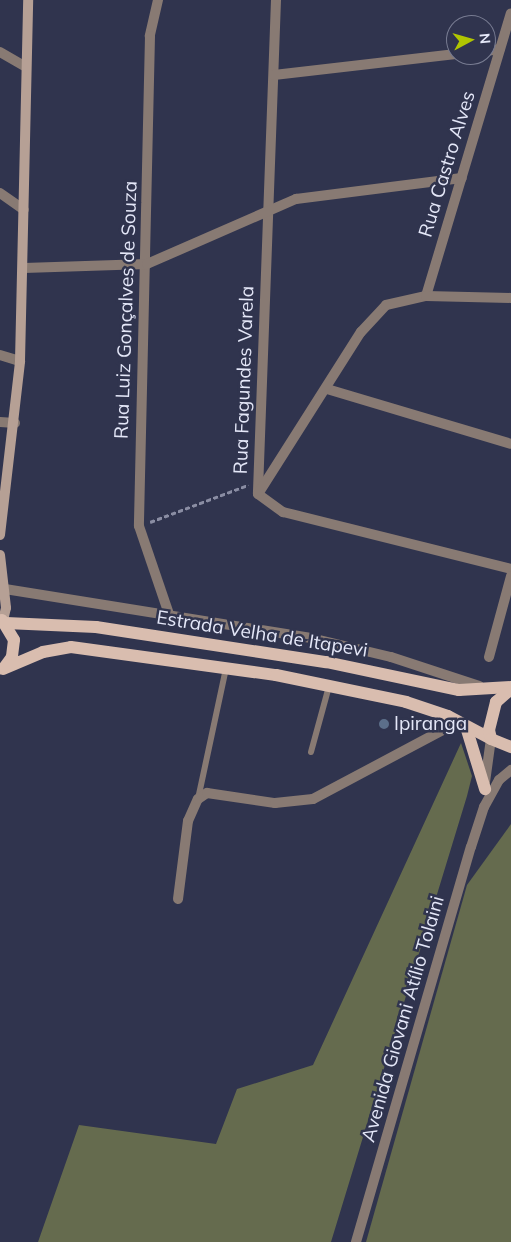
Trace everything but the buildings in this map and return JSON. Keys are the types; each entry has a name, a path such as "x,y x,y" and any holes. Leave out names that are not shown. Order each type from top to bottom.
{"main road":[{"path":"0,535 15,423 20,360 24,268 24,66 28,0"},
{"path":"0,556 5,589 3,620 14,649 2,670"},
{"name":"Estrada Velha de Itapevi","path":"3,620 96,627 326,662 450,689 511,688"},
{"name":"Estrada Velha de Itapevi","path":"2,670 43,652 71,648 226,668 329,684 406,702 490,735 511,747"},
{"path":"490,735 496,702 511,688"},
{"path":"463,726 485,789"}],"street":[{"name":"Rua Luiz Gonçalves de Souza","path":"158,0 150,36 147,264 139,526 170,617"},
{"name":"Rua Fagundes Varela","path":"276,0 258,494 283,512 511,569"},
{"name":"Rua Castro Alves","path":"426,296 511,12"},
{"path":"496,50 500,49"},
{"path":"0,52 24,66"},
{"path":"274,75 446,55"},
{"path":"24,268 147,264 269,210 309,196 462,178"},
{"path":"0,193 24,210"},
{"path":"258,494 373,316 399,300 426,296 511,298"},
{"path":"0,355 20,360"},
{"path":"326,389 511,444"},
{"path":"0,422 15,423"},
{"path":"489,658 511,576"},
{"path":"5,589 310,638 391,657 487,688"},
{"path":"178,899 188,822 198,799 216,791 276,803 313,799 463,726"},
{"path":"484,807 490,735"},
{"path":"484,807 499,780 511,770"},
{"name":"Avenida Giovani Atílio Tolaini","path":"356,1242 484,807"}],"lane":[{"path":"198,799 226,668"},
{"path":"311,752 329,684"}],"path":[{"path":"139,526 257,482"}],"green space":[{"path":"461,743 472,776 467,796 331,1242 38,1242 79,1125 216,1144 237,1089 313,1065"},
{"path":"511,824 511,1242 366,1242 467,885"}],"place":[{"name":"Ipiranga","path":"384,724"}]}
